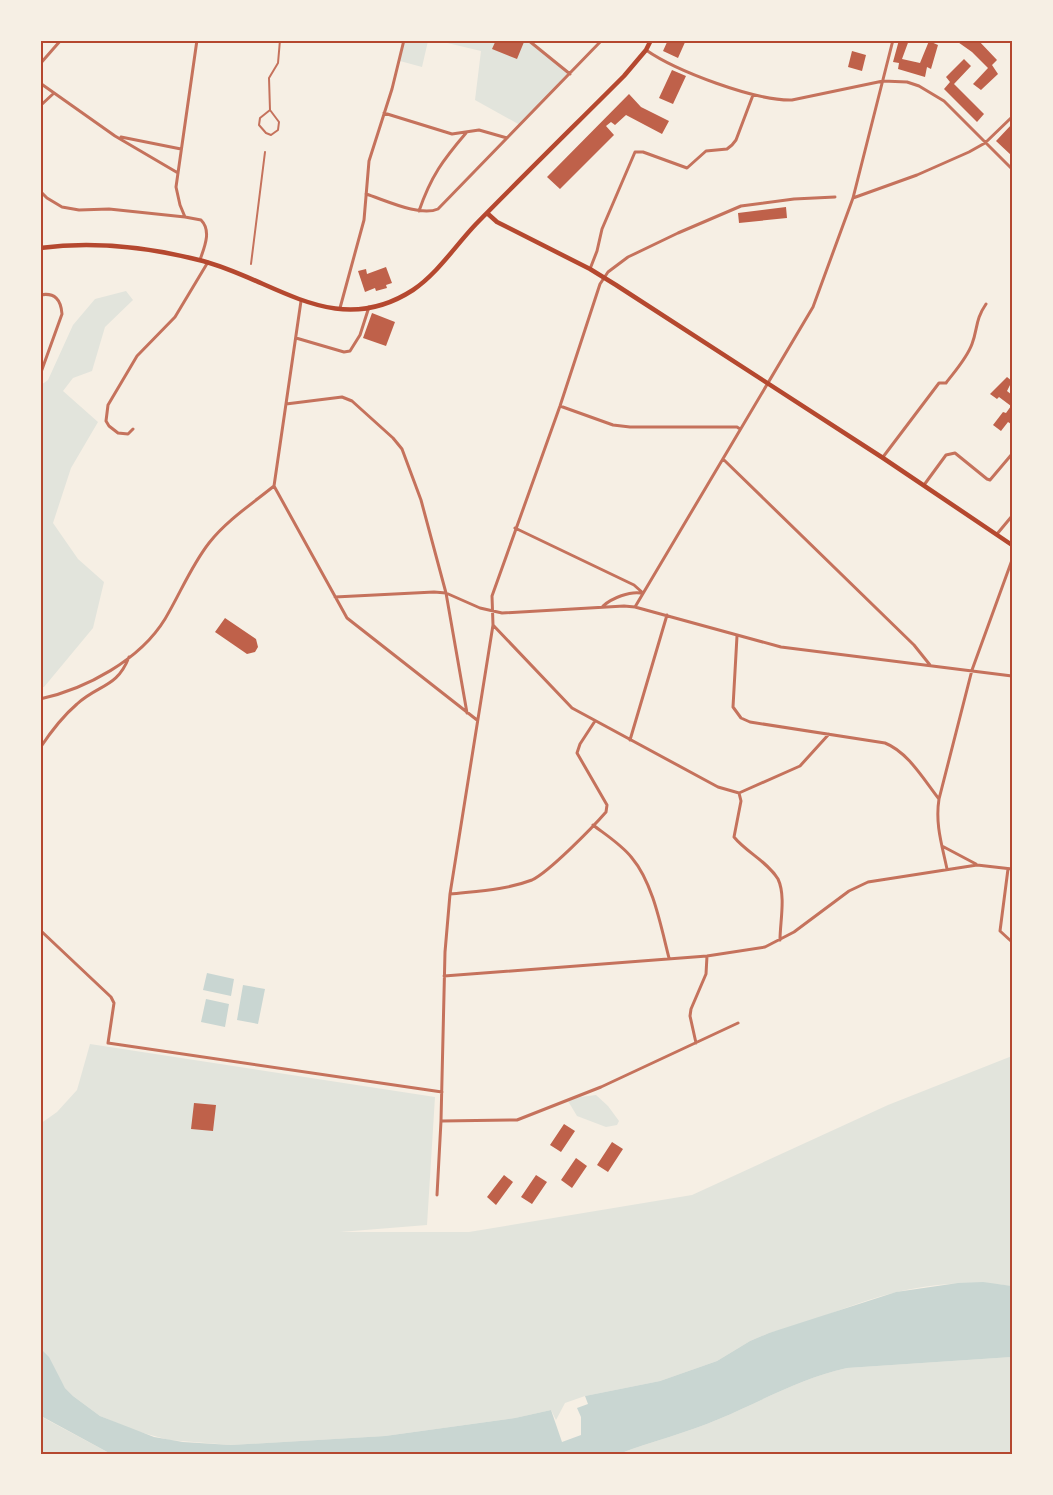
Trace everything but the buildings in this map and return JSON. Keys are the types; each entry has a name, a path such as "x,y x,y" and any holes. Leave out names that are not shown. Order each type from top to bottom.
{"main road":[{"path":"40,248 87,245 131,247 208,262 319,307 339,310 384,304 414,289 436,270 487,213 624,76 646,50 651,40"},
{"path":"487,213 497,222 590,269 883,458 1012,545"}],"street":[{"path":"40,64 62,40"},
{"path":"185,217 176,187 197,40"},
{"path":"270,110 260,118 259,125 266,134 272,135 278,130 279,122 270,110 269,78 278,63 280,40"},
{"path":"339,310 360,239 369,161 400,61 404,40"},
{"path":"528,40 570,74"},
{"path":"366,194 419,211 432,212 444,205 602,40"},
{"path":"635,607 813,307 853,198 892,40"},
{"path":"646,50 684,70 767,99 792,100 883,81 907,82 931,92 944,101 1012,169"},
{"path":"40,83 115,135 178,173"},
{"path":"40,106 54,93"},
{"path":"590,269 602,229 635,152 643,152 687,168 706,151 728,148 736,140 753,94"},
{"path":"384,113 452,134 479,130 507,138"},
{"path":"853,198 916,175 969,152 985,143 1012,117"},
{"path":"419,211 432,177 467,131"},
{"path":"115,135 144,143 182,149"},
{"path":"250,264 265,152"},
{"path":"40,191 62,207 79,210 109,209 201,220 206,227 206,239 200,260"},
{"path":"437,1195 444,976 450,894 493,625 492,596 560,406 600,284 608,272 628,257 741,206 794,199 835,197"},
{"path":"134,429 128,434 118,433 109,426 106,421 108,405 137,356 175,316 208,262"},
{"path":"40,295 52,294 57,298 61,304 62,314 40,375"},
{"path":"301,301 274,486 347,618 477,720"},
{"path":"883,458 939,383 946,383 969,351 978,318 986,304"},
{"path":"296,338 344,352 350,351 360,335 369,307"},
{"path":"285,404 342,397 352,401 402,449 421,500 446,593 467,713"},
{"path":"560,406 630,428 737,427 741,429"},
{"path":"924,485 946,455 955,453 990,480 1012,454"},
{"path":"723,459 914,645 930,665"},
{"path":"40,699 81,686 129,657 147,642 160,626 209,543 274,486"},
{"path":"997,534 1012,516"},
{"path":"515,528 634,585 643,593"},
{"path":"947,869 937,820 939,799 972,670 1012,560"},
{"path":"602,607 607,602 634,592 643,593"},
{"path":"334,597 446,593 492,612 502,613 635,607 737,636 816,652 1012,676"},
{"path":"630,740 667,615"},
{"path":"493,625 572,708 718,787 739,793 801,766 829,734"},
{"path":"737,636 733,706 741,718 750,722 892,745 904,756 939,799"},
{"path":"40,748 76,704 123,673 129,657"},
{"path":"450,894 488,890 534,879 550,867 606,812 607,805 577,753 595,721"},
{"path":"739,793 741,801 734,837 777,879 781,890 780,940"},
{"path":"593,825 625,850 638,866 654,902 669,958"},
{"path":"942,846 977,865"},
{"path":"444,976 707,956 765,946 794,932 859,885 977,865 1010,869 1000,932 1012,942"},
{"path":"40,930 111,997 114,1003 108,1043 442,1092"},
{"path":"696,1043 690,1016 706,974 707,956"},
{"path":"441,1121 517,1120 601,1087 738,1023"}],"shaded area":[{"path":"403,41 428,41 422,67 400,61"},
{"path":"439,41 528,41 570,74 520,125 475,100 481,51"},
{"path":"126,291 133,300 105,327 92,371 73,378 63,391 98,422 71,468 53,523 78,559 104,582 93,628 44,687 41,687 41,385 48,380 73,325 95,299"},
{"path":"207,973 234,979 231,996 203,990"},
{"path":"243,985 265,989 258,1024 237,1020"},
{"path":"206,999 229,1004 225,1027 201,1022"},
{"path":"90,1044 435,1097 427,1225 340,1232 469,1232 692,1195 888,1105 1012,1056 1012,1286 940,1285 881,1296 802,1324 769,1333 750,1341 717,1361 660,1381 585,1396 565,1403 556,1420 551,1410 515,1418 385,1436 231,1445 169,1440 136,1431 100,1416 65,1388 41,1349 40,1124 57,1112 77,1090"},
{"path":"596,1095 619,1121 617,1125 606,1127 577,1116 568,1101"},
{"path":"983,1282 1012,1286 1012,1357 847,1368 830,1372 707,1424 619,1454 608,1452 601,1454 111,1454 41,1416 41,1349 49,1357 65,1388 73,1396 100,1416 154,1437 183,1442 231,1445 385,1436 515,1418 551,1410 562,1442 581,1435 581,1417 577,1408 588,1404 585,1396 660,1381 717,1361 750,1341 769,1333 896,1292 958,1283"},
{"path":"1012,1357 1012,1454 619,1454 707,1424 830,1372 847,1368"},
{"path":"40,1416 111,1454 41,1454"}]}
